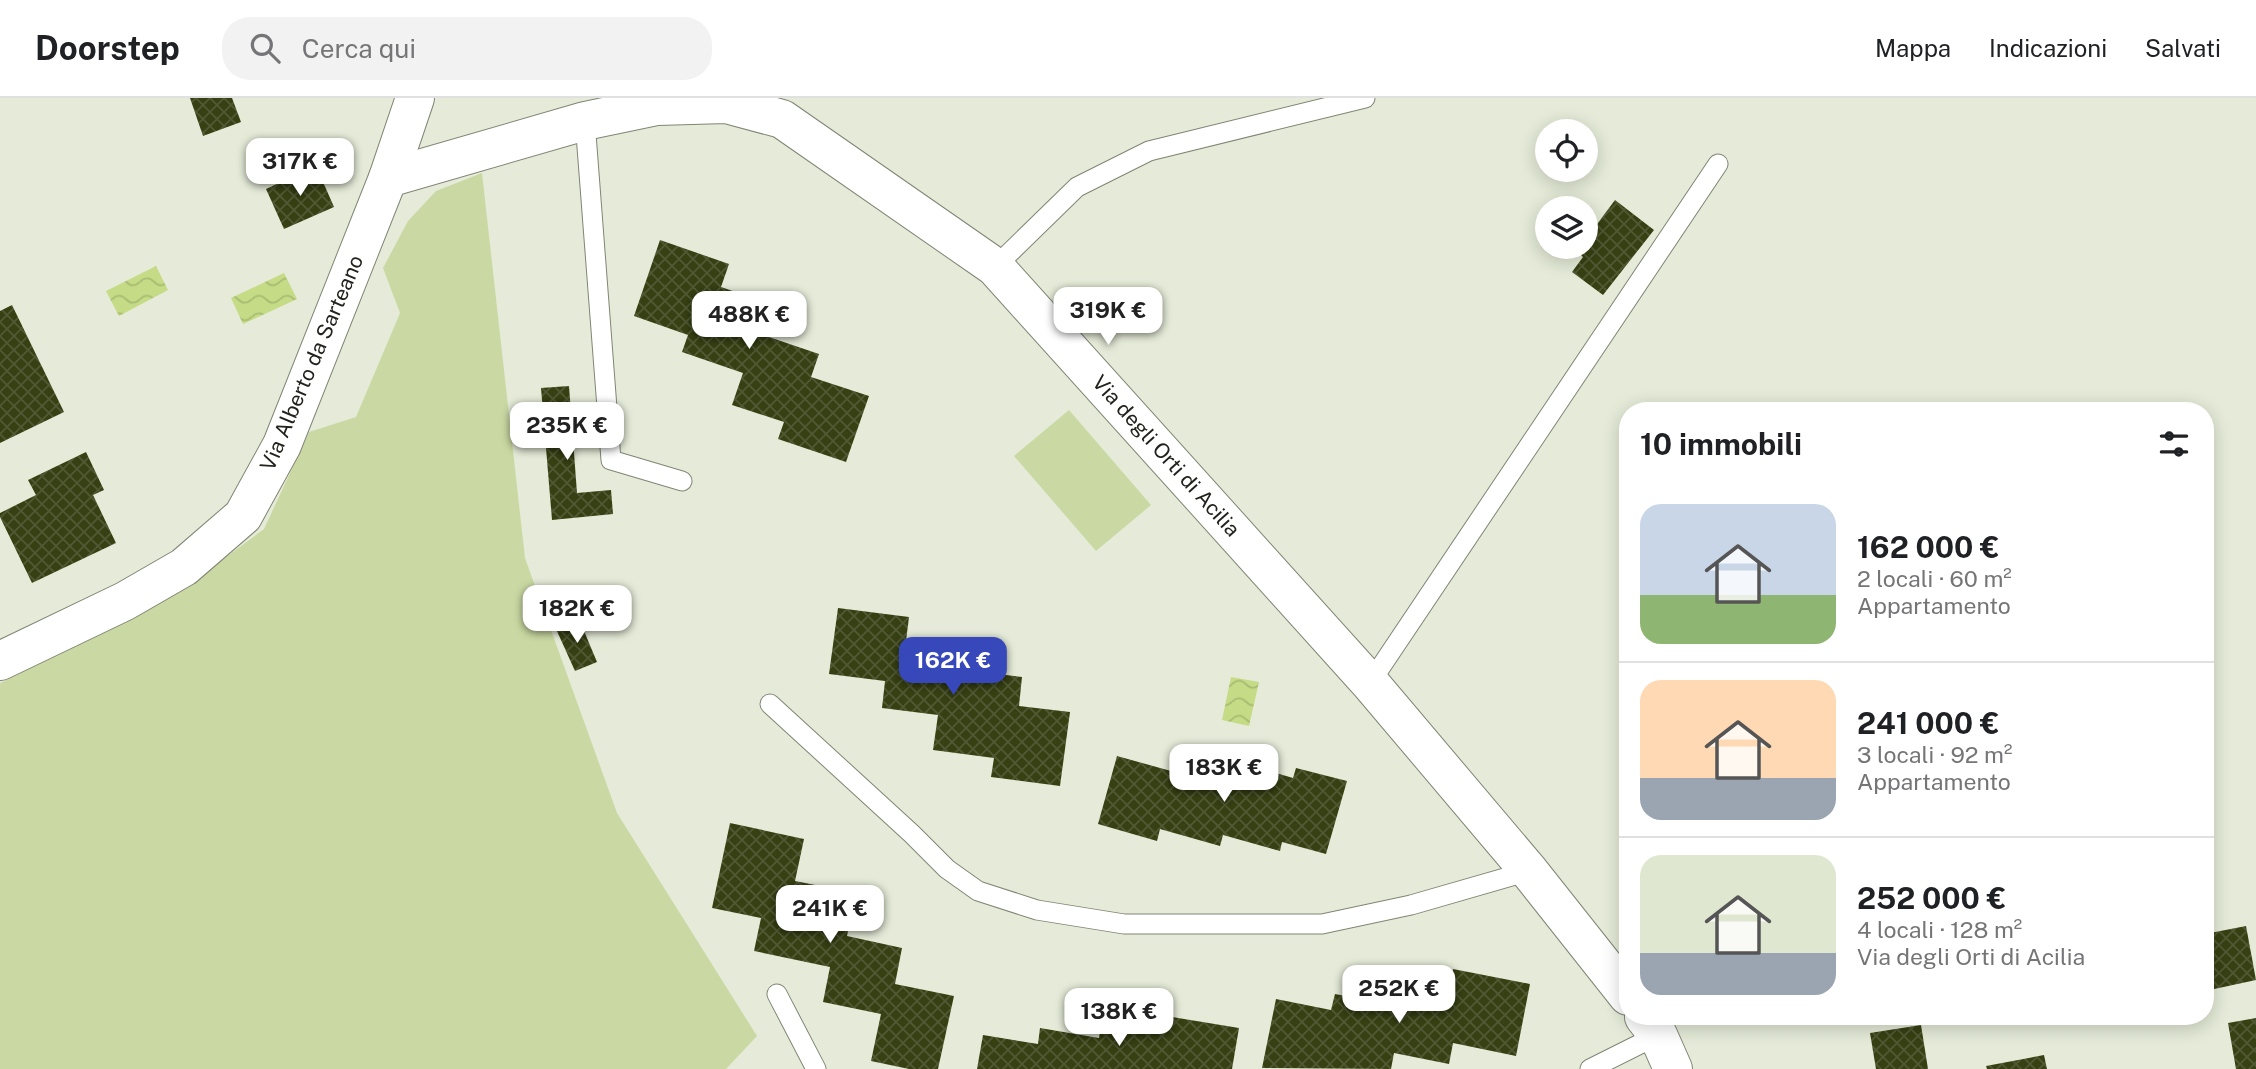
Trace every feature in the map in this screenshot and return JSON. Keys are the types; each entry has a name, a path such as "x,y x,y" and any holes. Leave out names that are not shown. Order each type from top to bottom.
{"street":[{"name":"Via Alberto da Sarteano","path":"0,661 125,601 184,567 243,516 282,445 388,178 415,98"},
{"name":"Via degli Orti di Acilia","path":"388,178 585,121 657,106 726,104 782,119 995,267 1370,683 1529,871 1619,985"}],"lane":[{"path":"995,267 1077,187 1149,151 1365,98"},
{"path":"585,121 611,460 682,481"},
{"path":"1370,683 1718,164"},
{"path":"770,704 947,869 978,891 1037,909 1124,924 1322,924 1410,905 1529,871"},
{"path":"777,994 816,1069"},
{"path":"1590,1069 1658,1040"}],"shaded area":[{"path":"482,173 525,558 617,813 757,1036 726,1069 0,1069 0,683 124,622 196,579 264,529 309,432 356,417 400,313 383,268 408,221 436,191"},
{"path":"1069,410 1151,505 1096,551 1014,456"}],"water":[{"path":"156,266 168,290 119,316 106,291"},
{"path":"284,273 297,299 243,324 231,298"},
{"path":"1231,677 1259,682 1249,726 1222,720"}],"building":[{"path":"190,98 232,98 241,122 203,136"},
{"path":"316,166 334,207 284,229 266,189"},
{"path":"1615,200 1654,230 1603,295 1572,272 1582,259 1598,259 1598,223"},
{"path":"660,240 729,264 721,287 776,306 766,336 819,354 811,377 869,396 846,462 778,439 784,422 732,405 743,373 682,352 688,335 634,316"},
{"path":"12,305 64,412 0,443 0,311"},
{"path":"569,386 577,493 611,490 613,514 552,520 541,388"},
{"path":"86,452 104,490 93,495 116,543 32,583 0,513 36,495 28,480"},
{"path":"838,608 909,617 906,641 969,649 967,670 1022,677 1019,706 1070,712 1060,786 991,777 994,758 933,750 938,715 882,708 885,681 829,674"},
{"path":"579,619 597,662 575,671 556,629"},
{"path":"1117,756 1171,771 1175,759 1230,774 1234,761 1293,778 1296,768 1347,781 1326,854 1282,842 1280,851 1223,835 1220,846 1160,829 1157,841 1098,824"},
{"path":"730,823 804,839 795,881 856,893 847,936 902,948 895,984 954,996 938,1069 909,1069 871,1061 881,1014 823,1002 830,967 754,951 761,918 712,908"},
{"path":"2246,926 2256,980 2214,989 2214,932"},
{"path":"1453,969 1530,984 1516,1056 1453,1043 1449,1064 1394,1053 1391,1069 1262,1068 1276,999 1331,1010 1335,994 1388,1004 1393,981 1448,992"},
{"path":"1166,1016 1239,1028 1232,1069 977,1069 983,1035 1038,1044 1040,1028 1099,1038 1102,1020 1164,1030"},
{"path":"2256,1018 2256,1069 2236,1069 2228,1023"},
{"path":"1921,1025 1928,1069 1876,1069 1870,1033"},
{"path":"2044,1055 2047,1069 1987,1069 1986,1066"}]}
